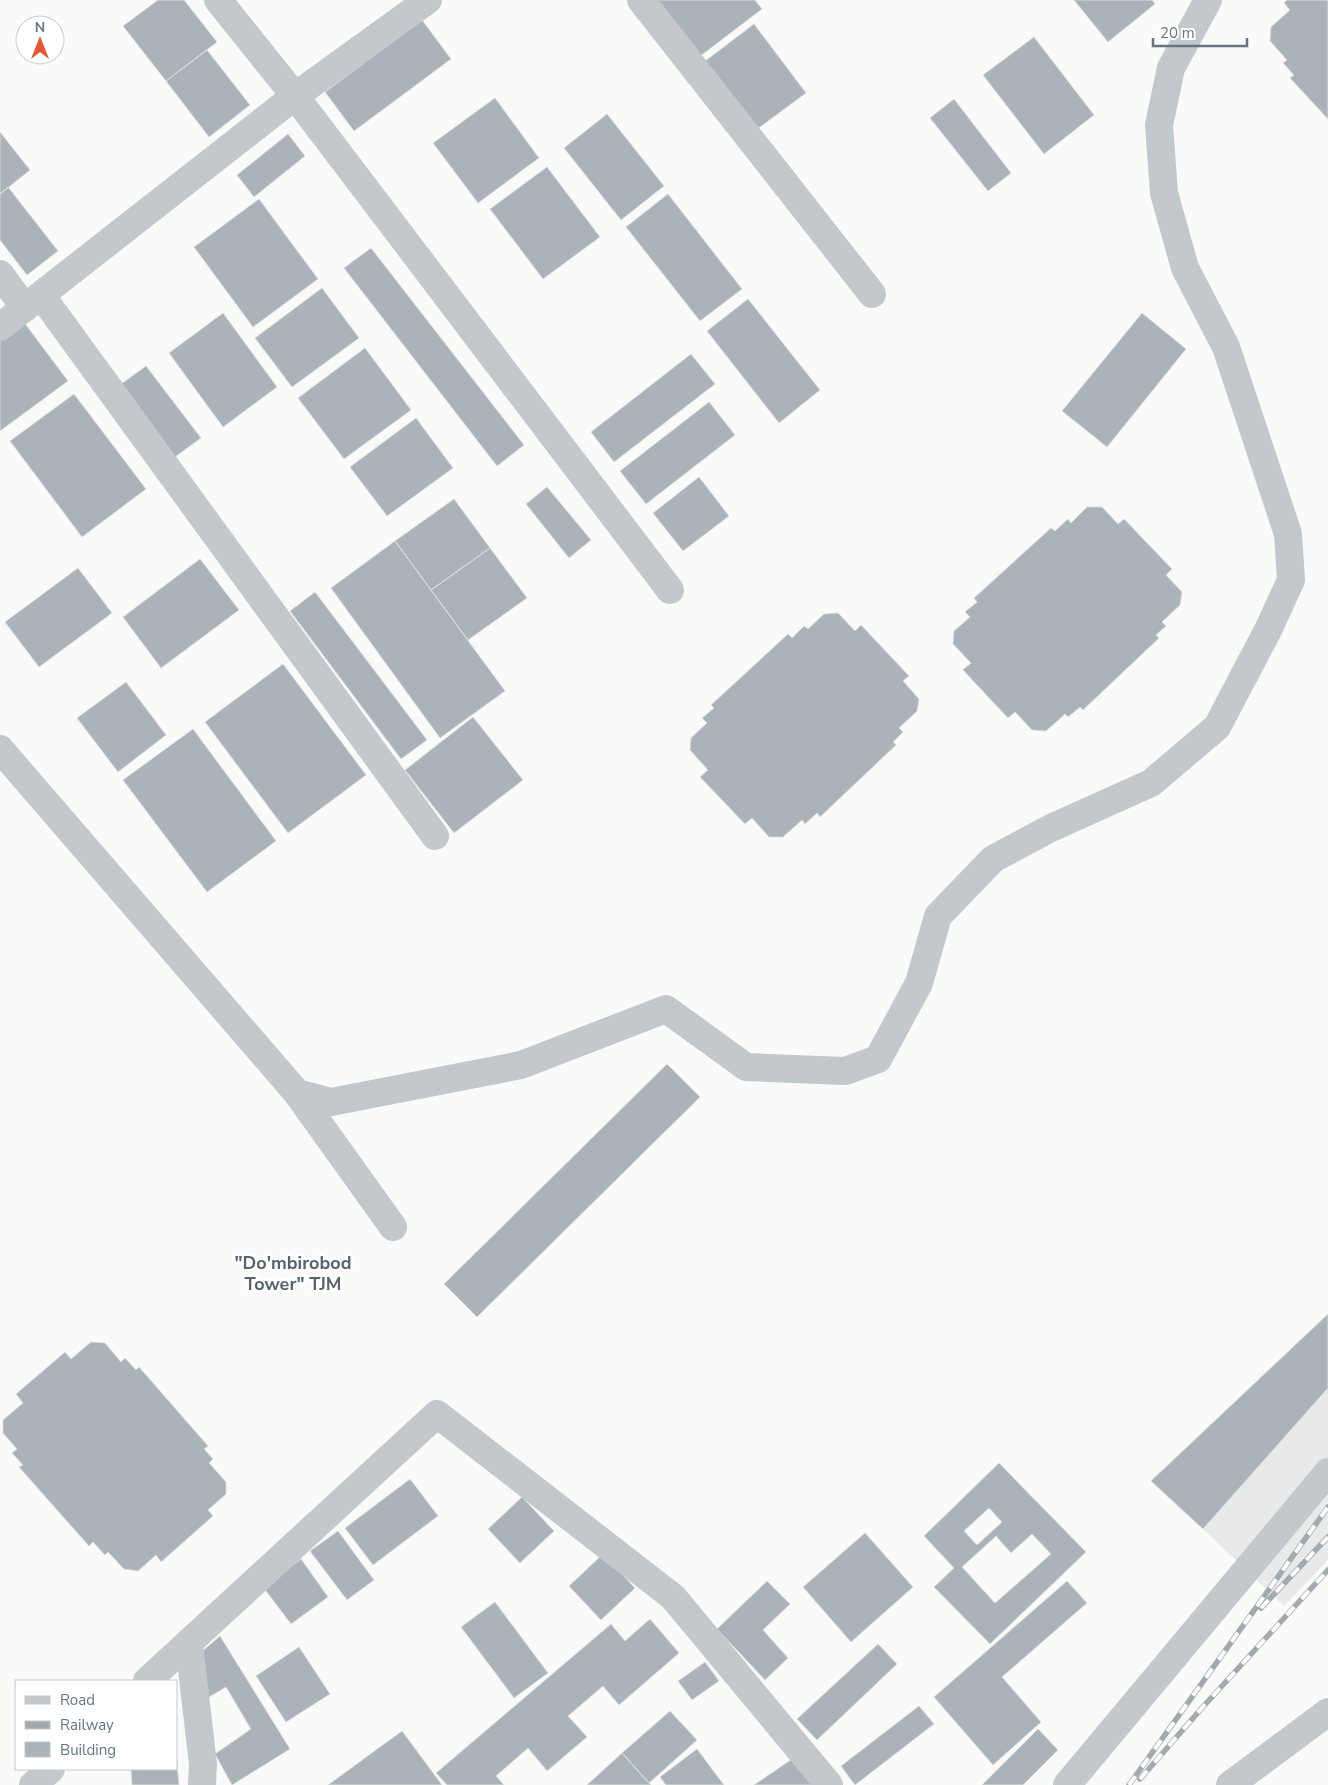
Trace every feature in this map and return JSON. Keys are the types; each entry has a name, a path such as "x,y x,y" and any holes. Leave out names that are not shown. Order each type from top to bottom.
{"street":[{"path":"218,0 295,96 670,590"},
{"path":"0,328 295,96 428,0"},
{"path":"641,0 872,294"},
{"path":"297,1093 331,1102 522,1065 666,1009 746,1067 845,1071 878,1059 919,983 938,916 993,859 1051,828 1151,783 1217,727 1269,628 1291,580 1288,534 1226,346 1185,268 1164,193 1159,125 1171,68 1208,0"},
{"path":"0,274 33,301 435,836"},
{"path":"0,749 297,1093 393,1227"},
{"path":"149,1680 437,1414 673,1597 828,1785"},
{"path":"1067,1785 1328,1472"},
{"path":"189,1644 203,1764 202,1785"},
{"path":"1230,1785 1328,1712"},
{"path":"33,1785 50,1770"}],"shaded area":[{"path":"1328,1314 1328,1560 1284,1606 1151,1481"}],"building":[{"path":"158,0 184,0 217,42 166,81 123,26"},
{"path":"655,0 755,0 762,9 699,57"},
{"path":"1074,0 1152,0 1155,4 1108,42"},
{"path":"1287,0 1328,0 1328,119 1290,78 1294,75 1283,63 1287,60 1270,41 1271,27 1290,10 1284,3"},
{"path":"422,20 451,59 354,131 325,92"},
{"path":"754,24 806,93 756,130 704,62"},
{"path":"1034,37 1094,115 1044,154 983,75"},
{"path":"207,50 250,105 209,137 166,81"},
{"path":"495,98 539,158 478,203 433,143"},
{"path":"954,99 1011,173 988,191 930,118"},
{"path":"607,114 664,186 621,220 564,148"},
{"path":"0,132 30,170 0,194"},
{"path":"288,134 305,156 254,197 237,175"},
{"path":"547,167 600,237 543,279 490,209"},
{"path":"8,187 58,251 27,275 0,240 0,194"},
{"path":"668,194 742,289 700,321 626,227"},
{"path":"259,199 318,279 253,327 194,247"},
{"path":"371,248 524,445 497,466 344,268"},
{"path":"322,288 359,338 292,387 255,338"},
{"path":"748,299 820,390 779,423 707,331"},
{"path":"223,313 277,387 223,427 169,353"},
{"path":"1142,313 1186,349 1107,447 1062,411"},
{"path":"23,321 68,381 0,431 0,338"},
{"path":"365,348 411,410 344,459 298,398"},
{"path":"691,354 715,384 614,462 591,432"},
{"path":"146,366 201,438 172,459 117,387"},
{"path":"74,394 146,489 82,537 10,441"},
{"path":"709,402 735,435 646,504 620,471"},
{"path":"416,418 453,468 387,516 350,467"},
{"path":"699,477 729,516 683,551 653,513"},
{"path":"547,487 591,540 569,558 526,504"},
{"path":"454,499 490,548 431,590 395,541"},
{"path":"1087,507 1102,507 1118,524 1124,519 1172,569 1166,575 1182,592 1180,605 1162,622 1166,626 1156,635 1159,638 1083,710 1080,707 1068,717 1065,714 1046,731 1032,730 1015,712 1008,718 963,670 971,663 953,644 954,631 970,617 965,612 977,602 974,598 1051,528 1055,531 1068,519 1071,523"},
{"path":"395,541 505,691 440,738 331,588"},
{"path":"490,548 527,598 468,640 431,590"},
{"path":"200,559 239,610 161,668 123,617"},
{"path":"78,568 112,613 39,667 5,622"},
{"path":"315,592 427,740 401,759 290,611"},
{"path":"838,613 855,631 861,625 909,676 903,681 919,699 917,711 899,728 903,732 893,742 896,745 820,817 817,813 805,824 802,820 783,837 769,837 752,818 745,824 700,777 708,770 690,750 691,738 707,723 702,718 714,708 711,705 788,634 792,638 804,626 808,629 824,614"},
{"path":"283,664 366,775 288,833 205,722"},
{"path":"126,682 166,735 118,772 77,718"},
{"path":"473,717 523,780 454,833 405,770"},
{"path":"193,729 276,841 207,892 123,780"},
{"path":"667,1064 700,1097 477,1317 444,1284"},
{"path":"1328,1314 1328,1388 1203,1529 1151,1481"},
{"path":"91,1342 105,1343 121,1362 125,1358 136,1370 139,1367 208,1446 204,1449 213,1459 209,1463 226,1482 226,1494 208,1510 213,1516 161,1562 156,1555 138,1571 124,1569 108,1552 105,1555 93,1542 89,1546 19,1467 23,1465 12,1453 17,1449 3,1433 3,1420 23,1403 16,1394 65,1352 71,1359"},
{"path":"999,1463 1086,1552 990,1644 934,1587 954,1568 924,1536","holes":["989,1508 1002,1522 977,1545 964,1531","1032,1534 1051,1554 995,1603 962,1567 996,1536 1011,1553"]},
{"path":"410,1479 438,1516 373,1565 345,1528"},
{"path":"522,1497 554,1531 520,1563 488,1529"},
{"path":"338,1531 374,1580 347,1600 310,1551"},
{"path":"865,1533 913,1587 851,1642 803,1587"},
{"path":"603,1554 635,1588 601,1620 569,1586"},
{"path":"301,1559 328,1597 291,1624 263,1587"},
{"path":"767,1581 790,1604 763,1630 788,1658 765,1680 717,1629"},
{"path":"1067,1581 1087,1603 1002,1677 1041,1722 993,1765 934,1697"},
{"path":"495,1602 548,1673 514,1698 461,1627"},
{"path":"650,1619 679,1653 619,1705 603,1686 568,1716 587,1737 547,1771 528,1748 496,1776 504,1785 447,1785 436,1773 611,1624 625,1641"},
{"path":"220,1636 290,1749 232,1785 215,1754 251,1729 226,1687 204,1700 193,1659"},
{"path":"878,1644 897,1664 817,1740 797,1719"},
{"path":"299,1647 330,1694 286,1722 256,1676"},
{"path":"705,1662 719,1681 692,1700 678,1681"},
{"path":"919,1706 934,1724 855,1785 841,1766"},
{"path":"670,1711 697,1740 649,1783 622,1753"},
{"path":"1038,1729 1058,1750 1023,1785 982,1785"},
{"path":"402,1731 442,1785 328,1785"},
{"path":"697,1749 724,1785 666,1785 660,1777"},
{"path":"622,1753 651,1785 587,1785"},
{"path":"795,1757 815,1785 754,1785"},
{"path":"131,1770 178,1770 179,1785 132,1785"}],"railway":[{"path":"1129,1785 1328,1507"},
{"path":"1261,1608 1328,1537"},
{"path":"1140,1779 1328,1570"}],"district":[{"name":"\"Do'mbirobod Tower\" TJM","path":"293,1273"}]}
